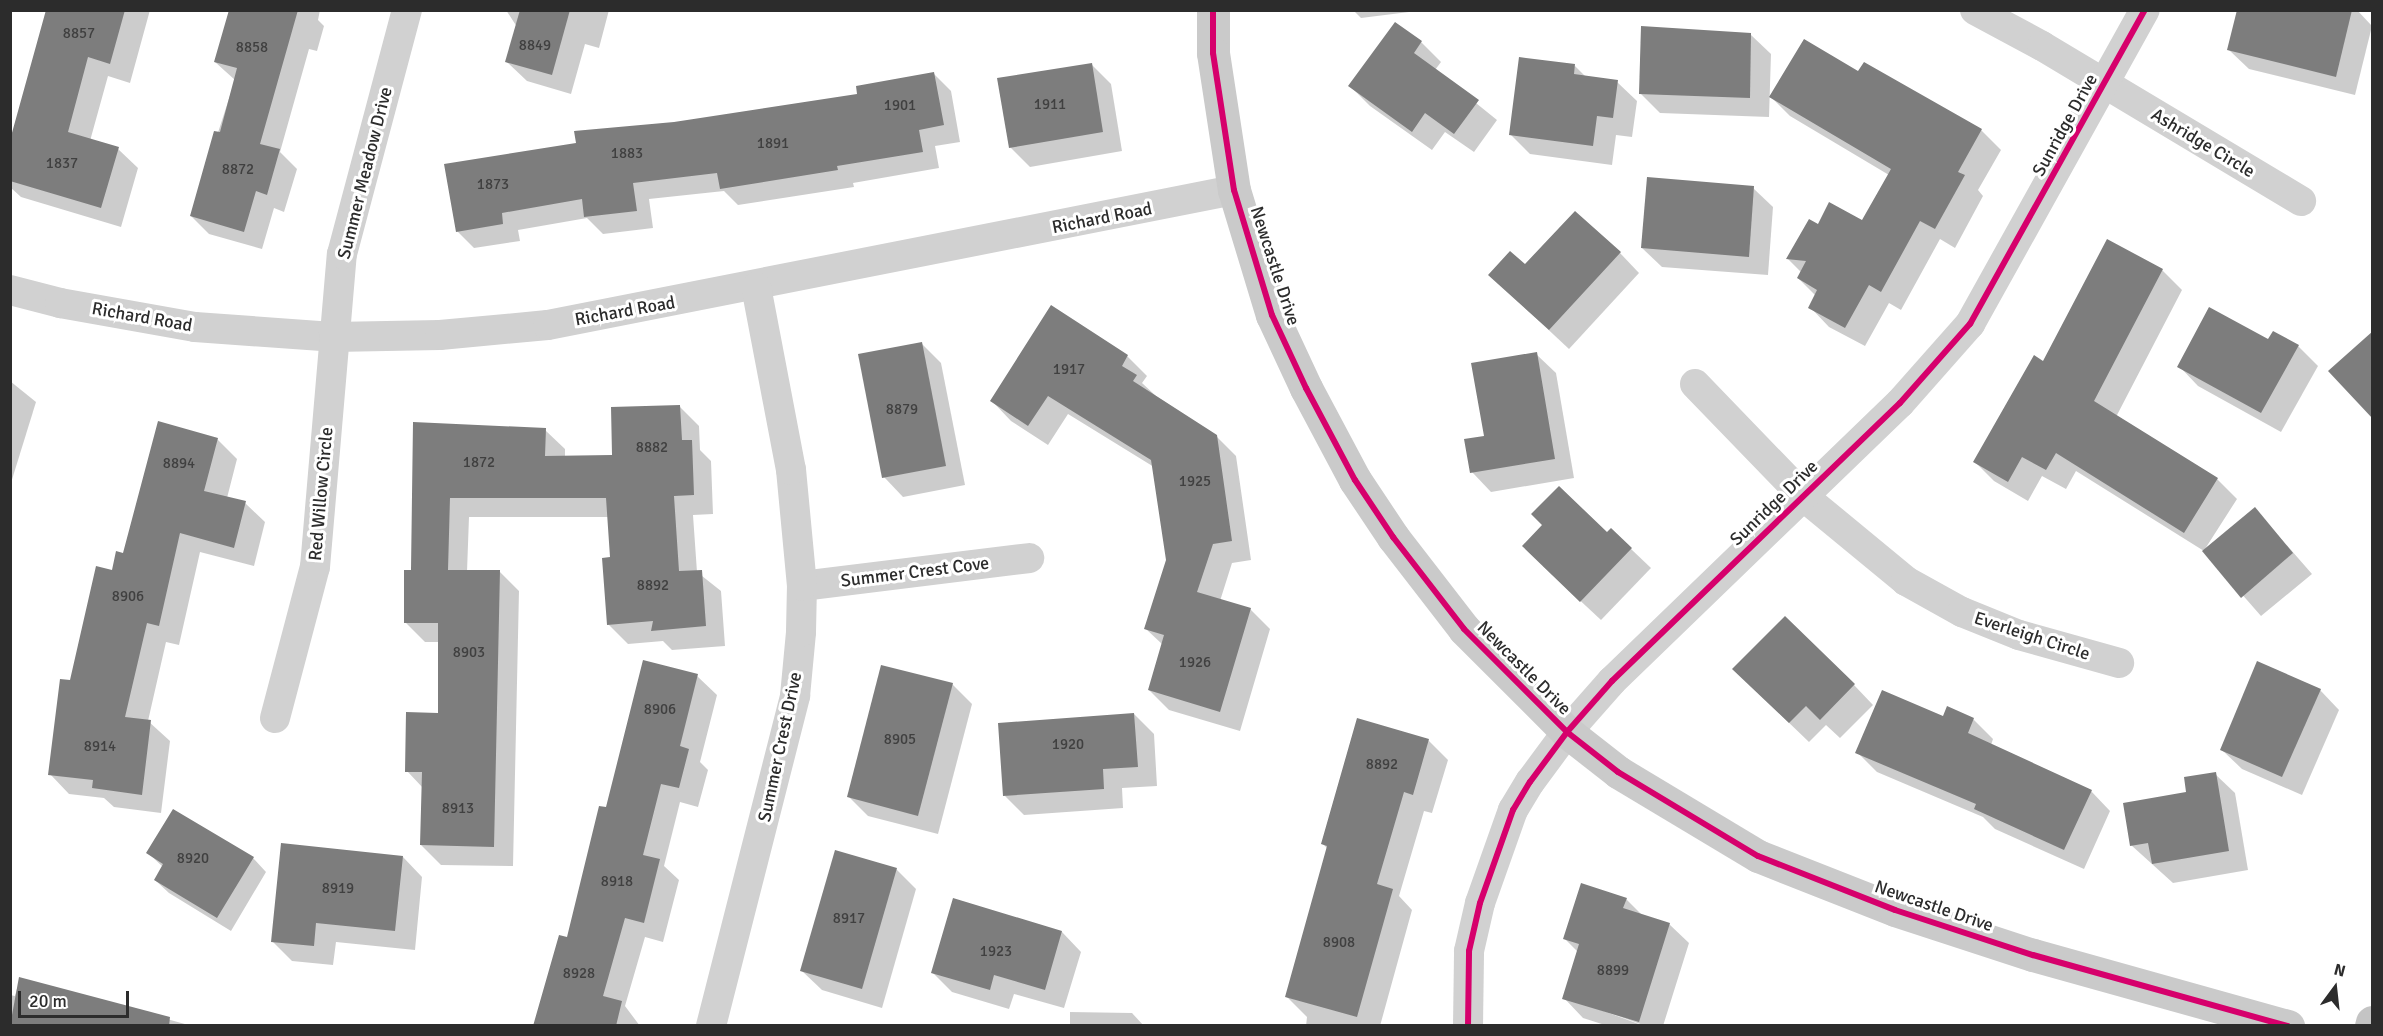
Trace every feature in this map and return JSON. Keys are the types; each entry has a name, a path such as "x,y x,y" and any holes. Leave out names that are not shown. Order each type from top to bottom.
{"street":[{"name":"Summer Meadow Drive","path":"333,337 342,254 407,10"},
{"name":"Newcastle Drive","path":"1213,10 1213,53 1234,190 1272,315 1355,480 1464,629 1567,732 1618,772 1758,856 1895,910 2012,948 2288,1026"},
{"name":"Ashridge Circle","path":"1975,10 2106,84 2301,201"},
{"name":"Sunridge Drive","path":"1468,1026 1469,951 1501,840 1513,810 1567,732 1612,681 1900,403 1970,324 2106,84 2145,10"},
{"name":"Richard Road","path":"10,290 60,303 195,327 333,337 440,335 548,325 756,287 1234,190"},
{"name":"Summer Crest Drive","path":"711,1026 795,696 801,586 791,470 756,287"},
{"name":"Red Willow Circle","path":"275,718 315,567 333,337"},
{"name":"Everleigh Circle","path":"1695,384 1803,496 1906,581 1962,612 2019,635 2119,663"},
{"name":"Summer Crest Cove","path":"801,586 1029,558"}],"building":[{"path":"46,10 125,10 110,64 88,57 68,132 119,147 101,208 10,181 10,140"},
{"path":"229,10 298,10 260,144 280,149 267,195 256,191 244,232 190,216 214,131 220,132 237,68 214,62"},
{"path":"520,10 570,10 552,75 505,62"},
{"path":"2237,10 2352,10 2336,77 2227,50"},
{"path":"1395,22 1422,41 1414,53 1479,100 1454,134 1425,113 1412,132 1348,86"},
{"path":"1641,26 1751,33 1750,98 1639,94"},
{"path":"1804,39 1858,71 1864,62 1982,129 1958,172 1965,175 1935,229 1920,221 1881,292 1869,285 1845,328 1808,308 1817,290 1797,278 1806,261 1786,259 1809,219 1818,224 1829,202 1862,220 1891,169 1769,97"},
{"path":"1519,57 1575,64 1574,74 1618,80 1613,118 1597,116 1593,146 1509,135"},
{"path":"1092,63 1103,132 1009,148 997,78"},
{"path":"934,72 944,125 919,130 923,152 837,166 838,170 720,189 717,173 633,183 637,211 584,217 582,199 502,213 503,224 456,232 444,164 576,143 574,131 674,122 857,94 856,86"},
{"path":"1647,177 1754,186 1749,257 1641,248"},
{"path":"1575,211 1621,252 1549,330 1488,275 1510,251 1525,264"},
{"path":"2107,239 2163,269 2094,401 2218,478 2184,533 2056,453 2046,470 2022,457 2008,482 1973,462 2034,355 2043,361"},
{"path":"1051,305 1128,355 1122,366 1137,375 1133,381 1217,435 1232,541 1213,544 1197,592 1251,608 1220,712 1148,690 1164,635 1144,629 1166,560 1151,460 1048,396 1028,426 990,401"},
{"path":"2209,307 2268,339 2273,331 2299,345 2261,413 2177,367"},
{"path":"2373,331 2373,419 2328,371"},
{"path":"922,342 946,466 882,478 858,354"},
{"path":"1537,352 1555,459 1470,473 1464,439 1484,436 1471,363"},
{"path":"680,405 682,440 692,440 694,495 674,496 679,571 702,570 706,626 651,631 653,621 607,625 602,558 610,557 606,498 450,498 448,570 500,570 494,847 420,845 422,772 405,772 406,712 438,713 438,623 404,623 404,570 411,570 413,422 546,428 545,456 612,455 611,407"},
{"path":"158,421 218,438 204,491 246,501 234,548 180,533 159,626 147,623 125,717 151,720 142,795 92,788 93,780 48,775 60,679 70,680 96,566 112,570 116,551 123,553"},
{"path":"1559,486 1607,532 1611,528 1632,548 1580,602 1522,546 1542,525 1531,514"},
{"path":"2255,507 2293,553 2241,598 2202,551"},
{"path":"1785,616 1855,684 1820,720 1806,706 1789,723 1732,669"},
{"path":"643,660 698,674 680,746 689,749 679,788 661,784 643,855 660,859 644,923 625,918 603,996 622,1001 616,1026 533,1026 559,935 567,937 599,806 606,807"},
{"path":"2257,661 2321,689 2282,777 2220,750"},
{"path":"881,665 953,683 918,816 847,797"},
{"path":"1882,690 1943,716 1947,706 1974,718 1968,733 2092,790 2064,850 1974,809 1976,804 1855,753"},
{"path":"1134,713 1138,767 1103,769 1104,789 1003,796 998,723"},
{"path":"1357,718 1429,739 1413,795 1404,792 1377,884 1393,889 1357,1017 1285,997 1327,846 1321,844"},
{"path":"2216,772 2229,851 2152,864 2148,843 2130,846 2123,803 2186,792 2184,777"},
{"path":"173,809 254,857 217,918 154,880 163,864 146,853"},
{"path":"281,843 403,856 395,931 316,923 314,946 271,942"},
{"path":"835,850 897,868 862,989 800,971"},
{"path":"1581,883 1627,898 1623,908 1670,923 1639,1022 1562,999 1579,944 1563,939"},
{"path":"953,898 1062,931 1045,990 994,975 990,990 931,973"},
{"path":"19,977 170,1017 169,1026 10,1026"}],"cycle path":[{"path":"1213,10 1213,53 1234,190 1272,315 1306,388 1355,480 1393,537 1464,629 1567,732 1618,772 1758,856 1895,910 2033,955 2288,1026"},
{"path":"1468,1026 1469,951 1480,903 1513,810 1530,782 1567,732 1612,681 1900,403 1970,324 2145,10"}]}
